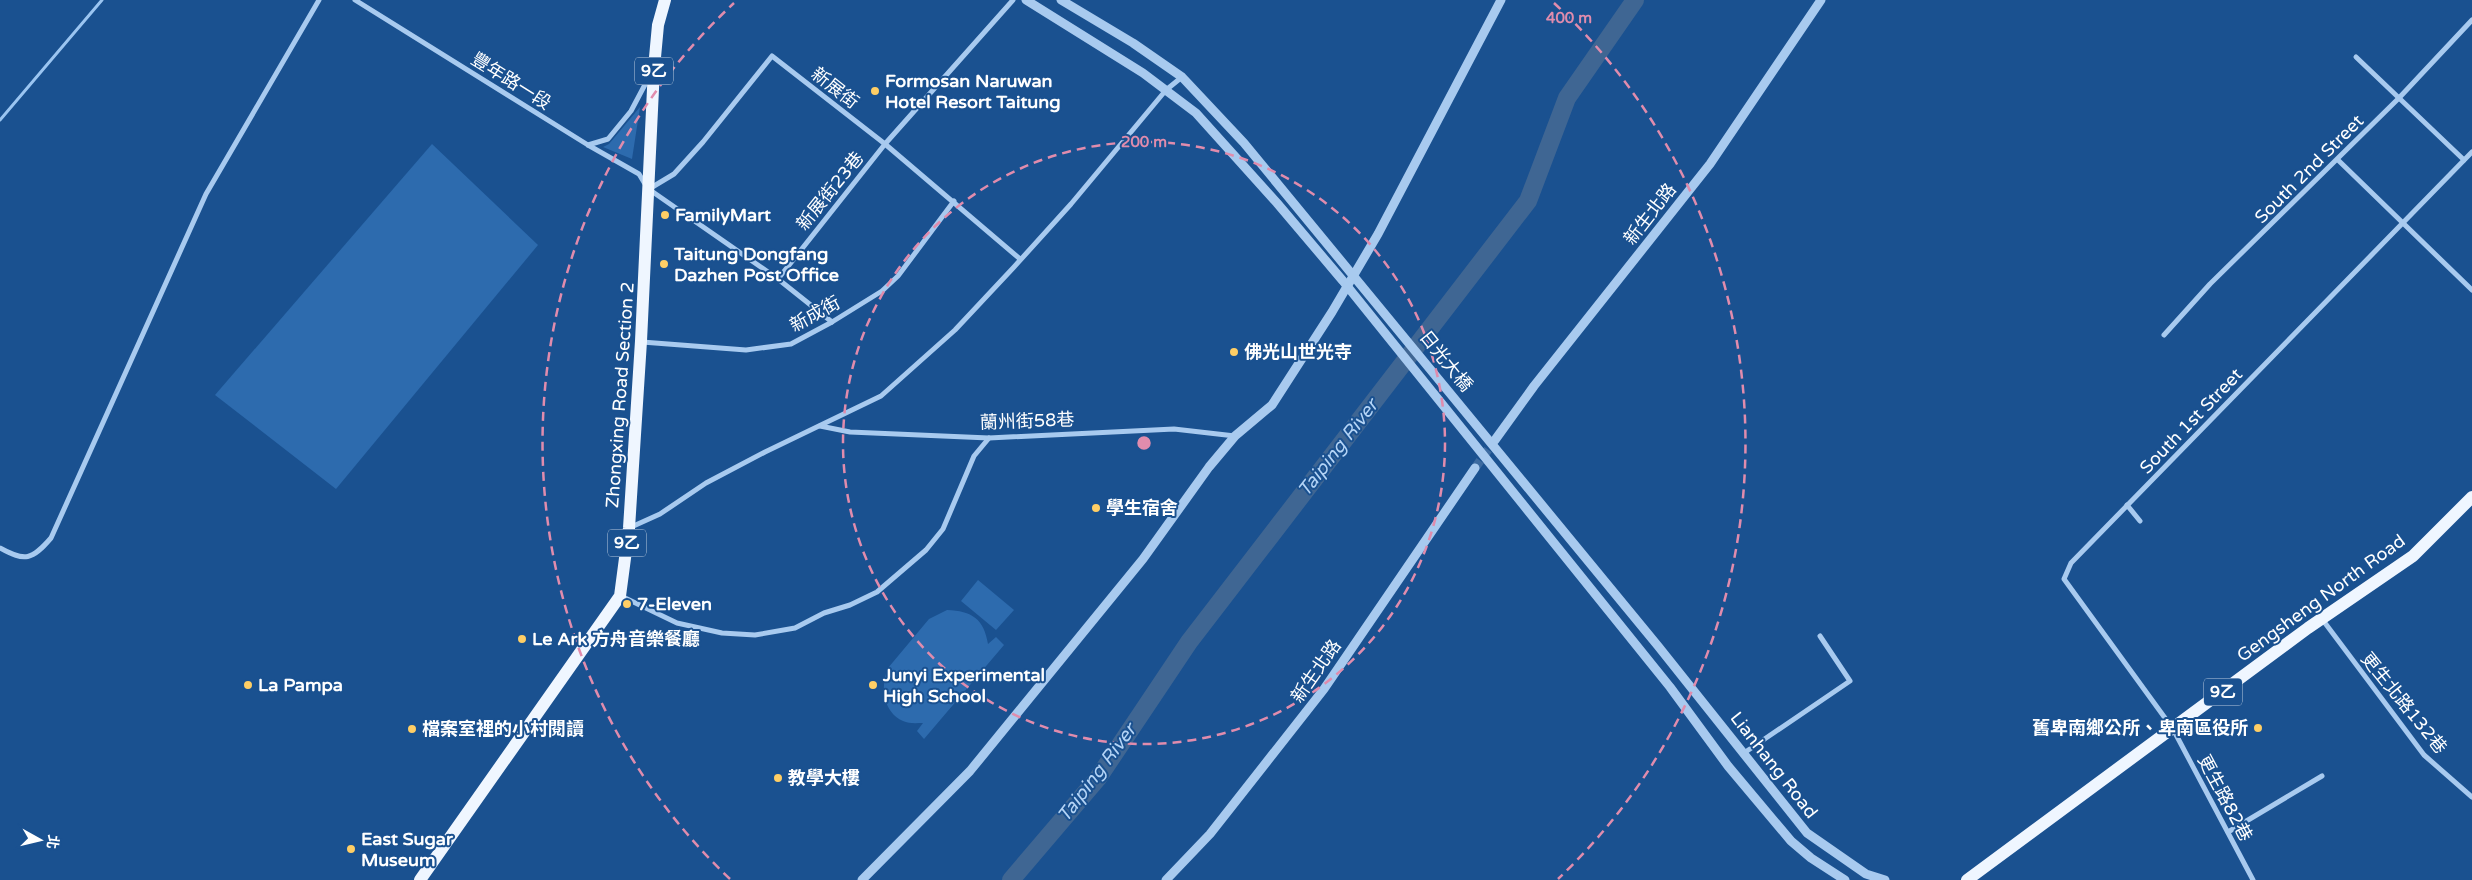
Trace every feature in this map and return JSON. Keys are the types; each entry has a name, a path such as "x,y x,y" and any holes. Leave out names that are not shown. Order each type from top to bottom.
{"main road":[{"name":"Zhongxing Road Section 2","path":"420,880 620,596 629,528 641,342 654,68 658,25 665,0"},
{"name":"Gengsheng North Road","path":"1967,880 2322,619 2413,556 2472,497"}],"street":[{"path":"0,548 17,558 34,556 51,538 206,194 319,0"},
{"name":"豐年路一段","path":"355,0 588,145 639,174 649,189 778,280 832,322"},
{"name":"新展街23巷","path":"778,280 885,144 1013,0"},
{"path":"1026,0 1143,73 1166,90"},
{"path":"629,528 660,514 706,483 881,396 895,385 955,330 1071,204 1166,90 1182,78 1133,43 1061,0"},
{"path":"862,880 970,771 1143,559 1209,467 1236,436 1272,405 1332,312 1378,234 1501,0"},
{"name":"新生北路","path":"1495,440 1534,386 1710,164 1821,0"},
{"name":"South 2nd Street","path":"2164,336 2210,284 2338,160 2472,20"},
{"name":"新展街","path":"649,189 674,174 703,142 772,56 885,144 1020,259"},
{"path":"2356,57 2464,160"},
{"path":"588,145 608,139 620,125 640,98 654,68"},
{"name":"日光大橋","path":"1182,78 1244,143 1658,646"},
{"name":"日光大橋","path":"1166,90 1196,113 1277,203 1343,281 1648,660"},
{"name":"South 1st Street","path":"2173,729 2064,579 2071,563 2472,152"},
{"path":"2338,160 2472,290"},
{"name":"新成街","path":"641,342 746,350 791,344 869,300 898,276 954,201"},
{"name":"蘭州街58巷","path":"820,426 850,432 989,438 1174,429 1236,436"},
{"path":"620,596 677,623 722,633 755,635 795,628 824,613 850,605 877,592 926,550 943,529 974,456 989,438"},
{"name":"新生北路","path":"1166,880 1210,834 1324,689 1475,468"},
{"path":"2127,505 2140,521"},
{"name":"更生北路132巷","path":"2322,619 2424,754 2472,797"},
{"path":"1744,753 1850,681 1820,636"},
{"name":"Lianhang Road","path":"1658,646 1807,833 1840,858 1866,874 1884,880"},
{"name":"Lianhang Road","path":"1648,660 1728,766 1780,828 1811,858 1844,880"},
{"name":"更生路82巷","path":"2173,729 2253,880"},
{"path":"2228,832 2322,776"},
{"path":"1780,828 1796,820"}],"shaded area":[{"path":"640,107 632,159 603,147 609,144"},
{"path":"432,144 538,245 336,489 215,395"},
{"path":"978,580 1014,610 996,630 961,601"},
{"path":"947,610 963,612 975,618 983,628 988,644 996,637 1004,645 924,739 917,731 923,723 905,722 891,712 885,698 884,683 888,668 929,619"}],"waterway":[{"path":"0,120 102,0"},
{"name":"Taiping River","path":"1011,880 1098,778 1189,642 1528,201 1567,98 1635,0"}],"tunnel":[{"path":"1475,468 1495,440"}],"place":[{"name":"Formosan Naruwan Hotel Resort Taitung","path":"875,91"},
{"name":"FamilyMart","path":"665,215"},
{"name":"Taitung Dongfang Dazhen Post Office","path":"664,264"},
{"name":"佛光山世光寺","path":"1234,352"},
{"name":"學生宿舍","path":"1096,508"},
{"name":"7-Eleven","path":"627,604"},
{"name":"Le Ark 方舟音樂餐廳","path":"522,639"},
{"name":"La Pampa","path":"248,685"},
{"name":"Junyi Experimental High School","path":"873,685"},
{"name":"舊卑南鄉公所、卑南區役所","path":"2258,728"},
{"name":"檔案室裡的小村閱讀","path":"412,729"},
{"name":"教學大樓","path":"778,778"},
{"name":"East Sugar Museum","path":"351,849"}]}
